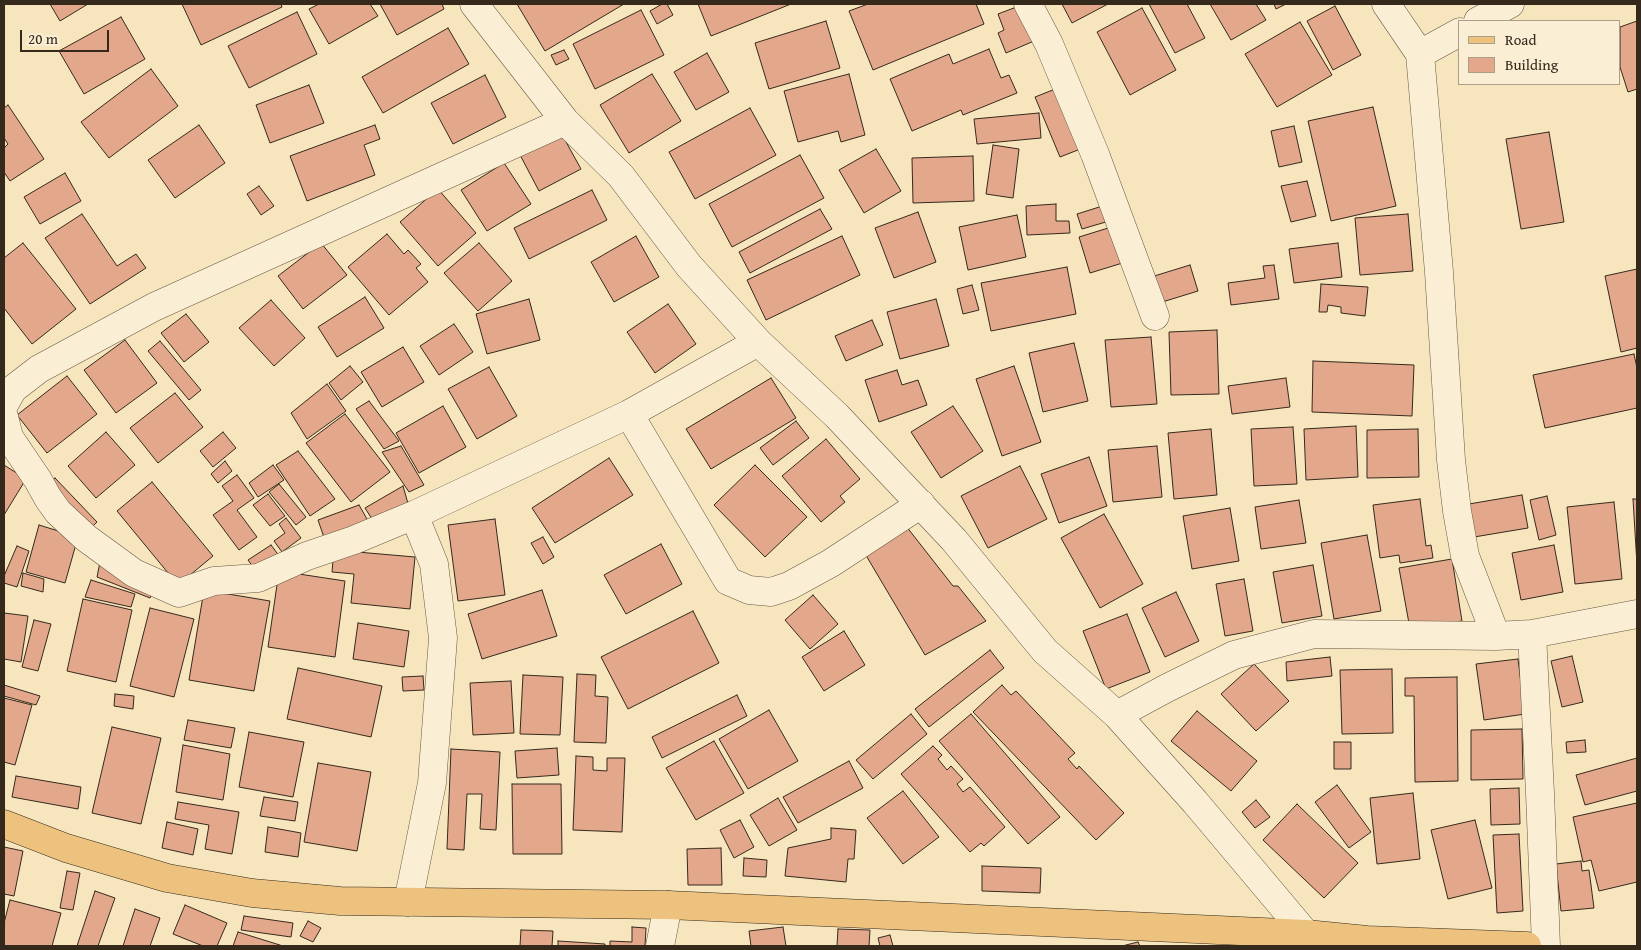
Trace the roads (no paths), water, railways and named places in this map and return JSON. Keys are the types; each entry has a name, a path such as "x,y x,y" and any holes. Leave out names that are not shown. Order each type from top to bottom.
{"main road":[{"path":"4,824 66,848 167,878 252,893 340,901 668,905 1306,934 1369,943 1527,946"}],"street":[{"path":"474,4 565,121 621,176 688,266 758,342 837,416 921,504 954,540 1045,651 1117,715 1195,802 1306,934"},
{"path":"1028,4 1049,44 1095,154 1155,316"},
{"path":"1386,4 1420,54 1439,272 1451,460 1457,511 1465,556 1496,636"},
{"path":"1480,20 1510,4"},
{"path":"1420,54 1458,33"},
{"path":"4,405 13,389 39,368 154,307 565,121"},
{"path":"4,417 9,438 58,512 86,538 134,573 179,593 214,581 258,578 307,556 354,540 414,515 629,414 758,342"},
{"path":"629,414 728,580 749,590 771,592 789,586 831,563 921,504"},
{"path":"408,902 432,783 443,638 434,564 414,515"},
{"path":"1117,715 1234,655 1314,634 1496,636 1532,634 1637,614"},
{"path":"1532,634 1546,946"},
{"path":"660,946 668,905"}]}
